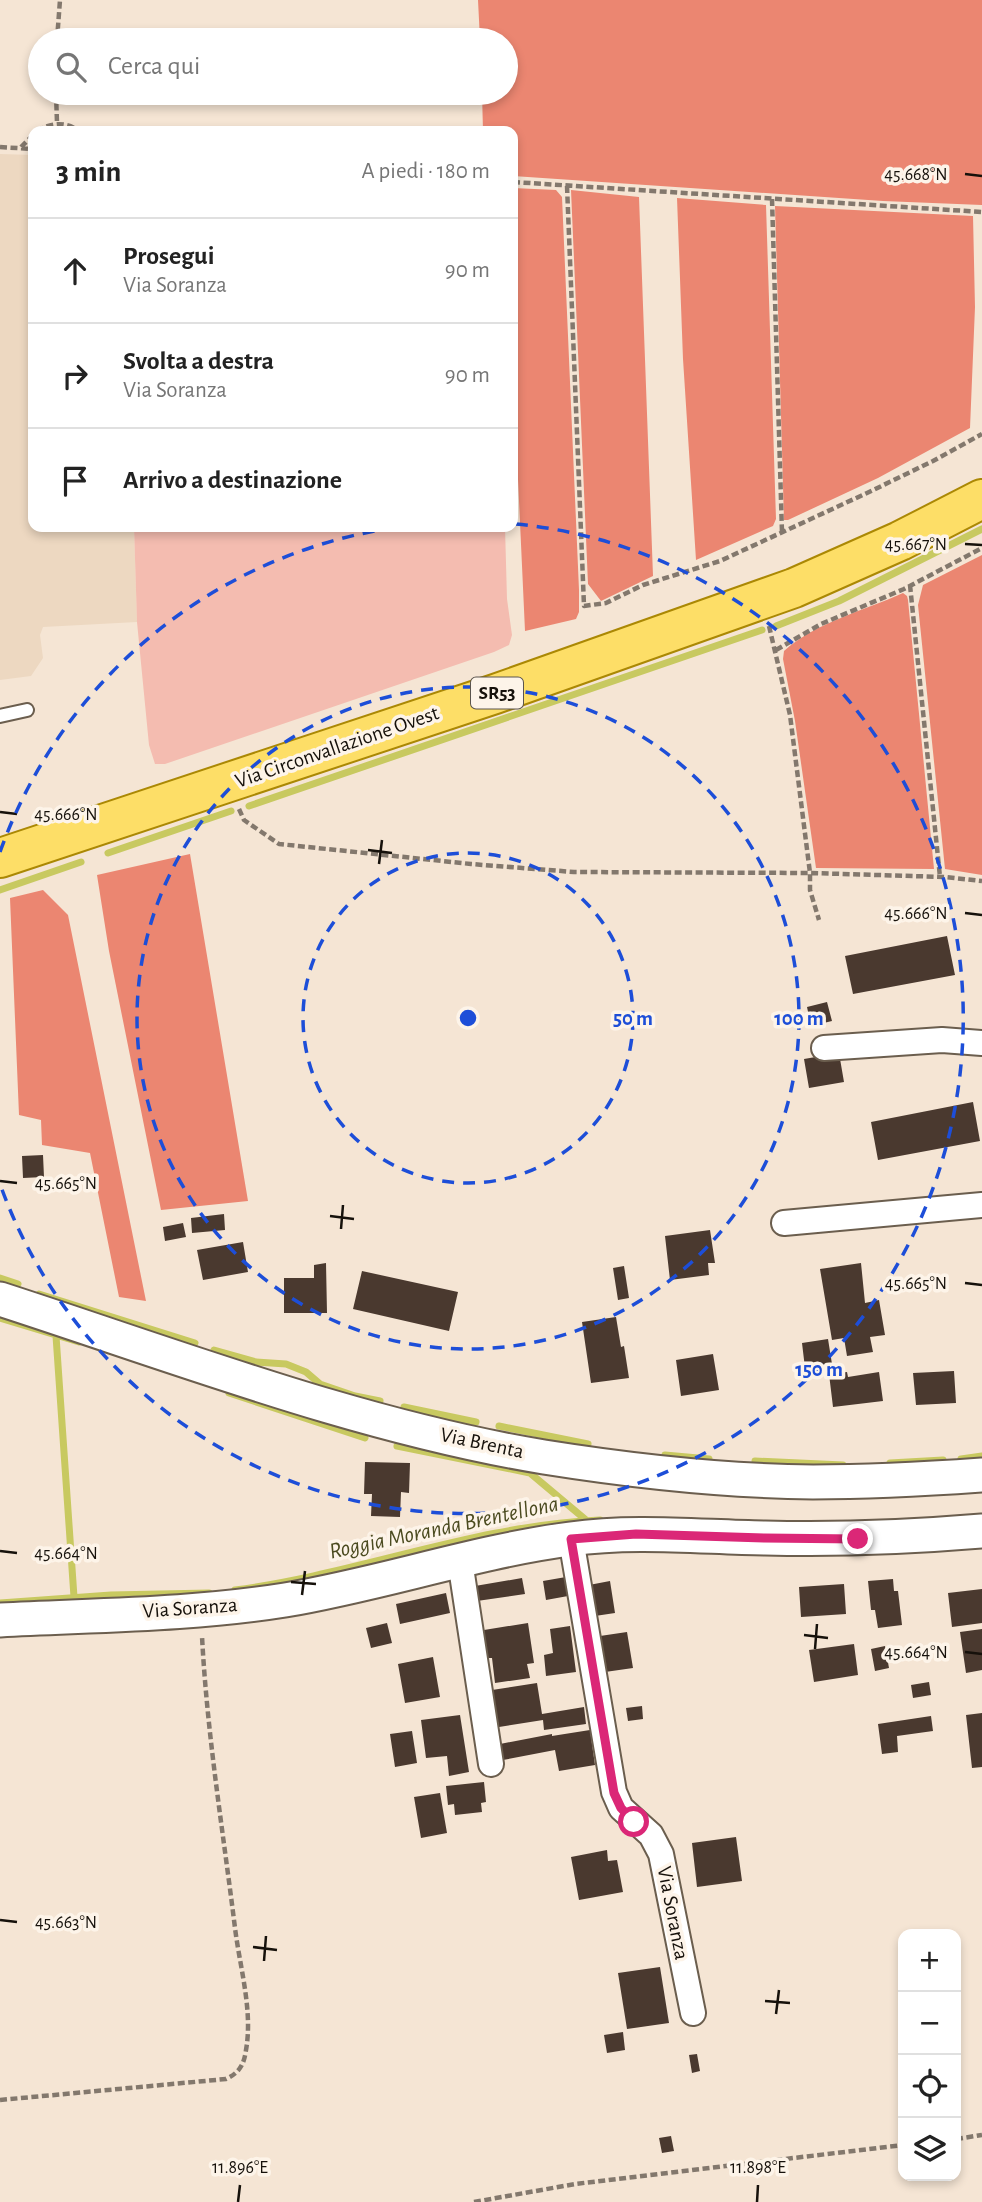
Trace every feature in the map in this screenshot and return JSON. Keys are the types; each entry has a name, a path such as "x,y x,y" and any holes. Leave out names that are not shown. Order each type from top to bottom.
{"main road":[{"name":"Via Circonvallazione Ovest","path":"0,858 495,694 794,588 900,541 982,499"},
{"name":"Via Brenta","path":"0,1298 343,1410 541,1456 620,1468 730,1479 889,1481 982,1475"},
{"name":"Via Soranza","path":"0,1620 200,1609 282,1600 345,1589 514,1548 571,1539 636,1534 847,1539 982,1531"}],"street":[{"path":"824,1048 942,1040 982,1043"},
{"path":"784,1223 982,1205"},
{"name":"Via Soranza","path":"571,1539 614,1793 621,1808 651,1835 661,1854 693,2013"},
{"path":"460,1561 491,1764"}],"lane":[{"path":"0,716 27,710"}],"path":[{"path":"58,28 60,0"},
{"path":"56,105 57,123"},
{"path":"45,126 57,123 70,126"},
{"path":"20,148 28,140"},
{"path":"0,147 28,149"},
{"path":"518,182 982,212"},
{"path":"567,186 584,606 606,603 643,586 720,561 933,461 982,434"},
{"path":"772,199 782,533"},
{"path":"776,650 821,624 910,586 982,548"},
{"path":"910,586 940,877"},
{"path":"772,636 790,715 810,890 819,920"},
{"path":"226,784 244,820 279,844 573,872 810,873 982,881"},
{"path":"0,2100 226,2079 237,2074 243,2063 247,2039 245,1998 214,1768 200,1609"},
{"path":"961,2137 982,2135"},
{"path":"474,2202 575,2184 898,2146"}],"shaded area":[{"path":"478,0 982,0 982,205 883,201 518,176 518,126 483,126 482,105 518,105 518,28 479,28"},
{"path":"0,154 28,155 28,532 134,532 137,622 43,627 40,635 43,658 31,676 0,680"},
{"path":"518,188 556,190 562,197 579,590 579,612 576,619 525,631 518,479"},
{"path":"571,190 639,197 653,576 601,601 588,584"},
{"path":"677,198 766,205 776,519 773,526 696,560 683,359"},
{"path":"775,206 973,216 975,307 970,428 878,478 788,520 784,520"},
{"path":"134,532 505,532 507,599 512,635 509,645 165,764 155,764 149,745 137,622"},
{"path":"982,555 982,875 945,869 918,605 923,585"},
{"path":"903,593 908,600 934,869 816,868 795,721 783,659 784,651 825,625"},
{"path":"190,854 248,1201 161,1210 109,951 97,875"},
{"path":"43,890 68,915 146,1301 119,1297 90,1153 42,1145 41,1120 19,1115 10,898"}],"building":[{"path":"947,936 955,975 853,994 845,956"},
{"path":"827,1002 832,1021 811,1026 807,1007"},
{"path":"839,1053 844,1082 809,1088 804,1059"},
{"path":"973,1102 980,1141 878,1160 871,1122"},
{"path":"43,1155 44,1177 23,1178 22,1156"},
{"path":"224,1214 225,1230 192,1233 191,1218"},
{"path":"183,1223 186,1237 165,1241 163,1227"},
{"path":"710,1230 715,1263 708,1263 709,1275 670,1280 665,1236"},
{"path":"243,1242 248,1272 203,1280 197,1250"},
{"path":"326,1263 327,1313 284,1313 284,1278 314,1278 314,1265"},
{"path":"861,1263 865,1303 879,1300 885,1335 870,1337 873,1352 847,1356 844,1338 832,1340 820,1269"},
{"path":"624,1266 629,1298 618,1300 613,1268"},
{"path":"362,1271 458,1292 449,1331 353,1309"},
{"path":"616,1317 629,1378 591,1383 582,1322"},
{"path":"828,1339 832,1364 805,1368 802,1343"},
{"path":"713,1354 719,1390 681,1396 676,1360"},
{"path":"954,1371 956,1403 916,1405 913,1373"},
{"path":"847,1372 848,1377 879,1372 883,1401 833,1407 829,1374"},
{"path":"365,1462 410,1463 409,1493 401,1492 400,1517 371,1516 372,1494 364,1494"},
{"path":"566,1577 568,1596 546,1600 543,1581"},
{"path":"522,1578 525,1594 477,1601 475,1586"},
{"path":"893,1579 894,1591 898,1591 902,1625 878,1628 875,1610 871,1610 868,1581"},
{"path":"610,1581 615,1613 595,1616 589,1585"},
{"path":"844,1584 846,1614 801,1617 799,1587"},
{"path":"982,1589 982,1623 952,1627 948,1593"},
{"path":"446,1593 450,1613 400,1624 396,1604"},
{"path":"387,1623 392,1643 371,1648 366,1628"},
{"path":"528,1623 534,1663 527,1664 530,1678 495,1683 492,1658 488,1658 484,1630"},
{"path":"570,1626 576,1672 546,1676 544,1655 553,1653 550,1629"},
{"path":"982,1629 982,1670 966,1673 960,1632"},
{"path":"627,1632 633,1668 605,1672 600,1636"},
{"path":"854,1644 858,1675 814,1682 809,1650"},
{"path":"885,1646 889,1668 875,1671 871,1649"},
{"path":"433,1657 440,1697 405,1703 398,1664"},
{"path":"929,1682 931,1695 913,1698 911,1685"},
{"path":"537,1683 542,1714 584,1707 586,1724 544,1730 543,1720 499,1727 492,1690"},
{"path":"642,1706 643,1719 628,1721 626,1708"},
{"path":"982,1713 982,1767 972,1768 966,1715"},
{"path":"460,1715 469,1772 449,1776 447,1756 426,1758 421,1720"},
{"path":"931,1716 933,1731 897,1736 898,1752 882,1754 878,1724"},
{"path":"590,1730 595,1765 559,1771 555,1750 503,1760 500,1744"},
{"path":"412,1731 417,1763 395,1767 390,1734"},
{"path":"484,1782 486,1802 481,1803 482,1812 455,1815 454,1804 448,1805 446,1786"},
{"path":"440,1793 447,1833 421,1838 414,1797"},
{"path":"736,1837 742,1881 697,1887 692,1843"},
{"path":"607,1850 608,1861 617,1860 623,1892 579,1900 571,1857"},
{"path":"660,1967 669,2023 627,2029 618,1973"},
{"path":"623,2032 625,2050 607,2053 604,2035"},
{"path":"697,2054 700,2071 692,2073 689,2055"},
{"path":"671,2136 674,2151 662,2153 659,2138"}],"waterway":[{"path":"776,626 839,601 982,529"},
{"path":"249,806 762,630"},
{"path":"108,853 231,811"},
{"path":"0,890 81,862"},
{"path":"0,1278 18,1284"},
{"path":"39,1294 195,1343"},
{"path":"0,1318 79,1342"},
{"path":"56,1336 74,1597"},
{"path":"214,1350 256,1362 286,1364 306,1372 320,1384 380,1401"},
{"path":"229,1393 365,1438"},
{"path":"404,1407 476,1422"},
{"path":"499,1426 588,1444"},
{"path":"397,1446 530,1473 586,1520"},
{"path":"665,1455 709,1459"},
{"path":"961,1459 982,1456"},
{"path":"890,1463 943,1460"},
{"path":"755,1461 843,1465"},
{"name":"Roggia Moranda Brentellona","path":"235,1590 281,1583 508,1531 600,1520"},
{"name":"Roggia Moranda Brentellona","path":"0,1603 111,1595 209,1593"}],"route":[{"path":"634,1822 621,1808 614,1793 571,1539 636,1534 858,1539"}]}
